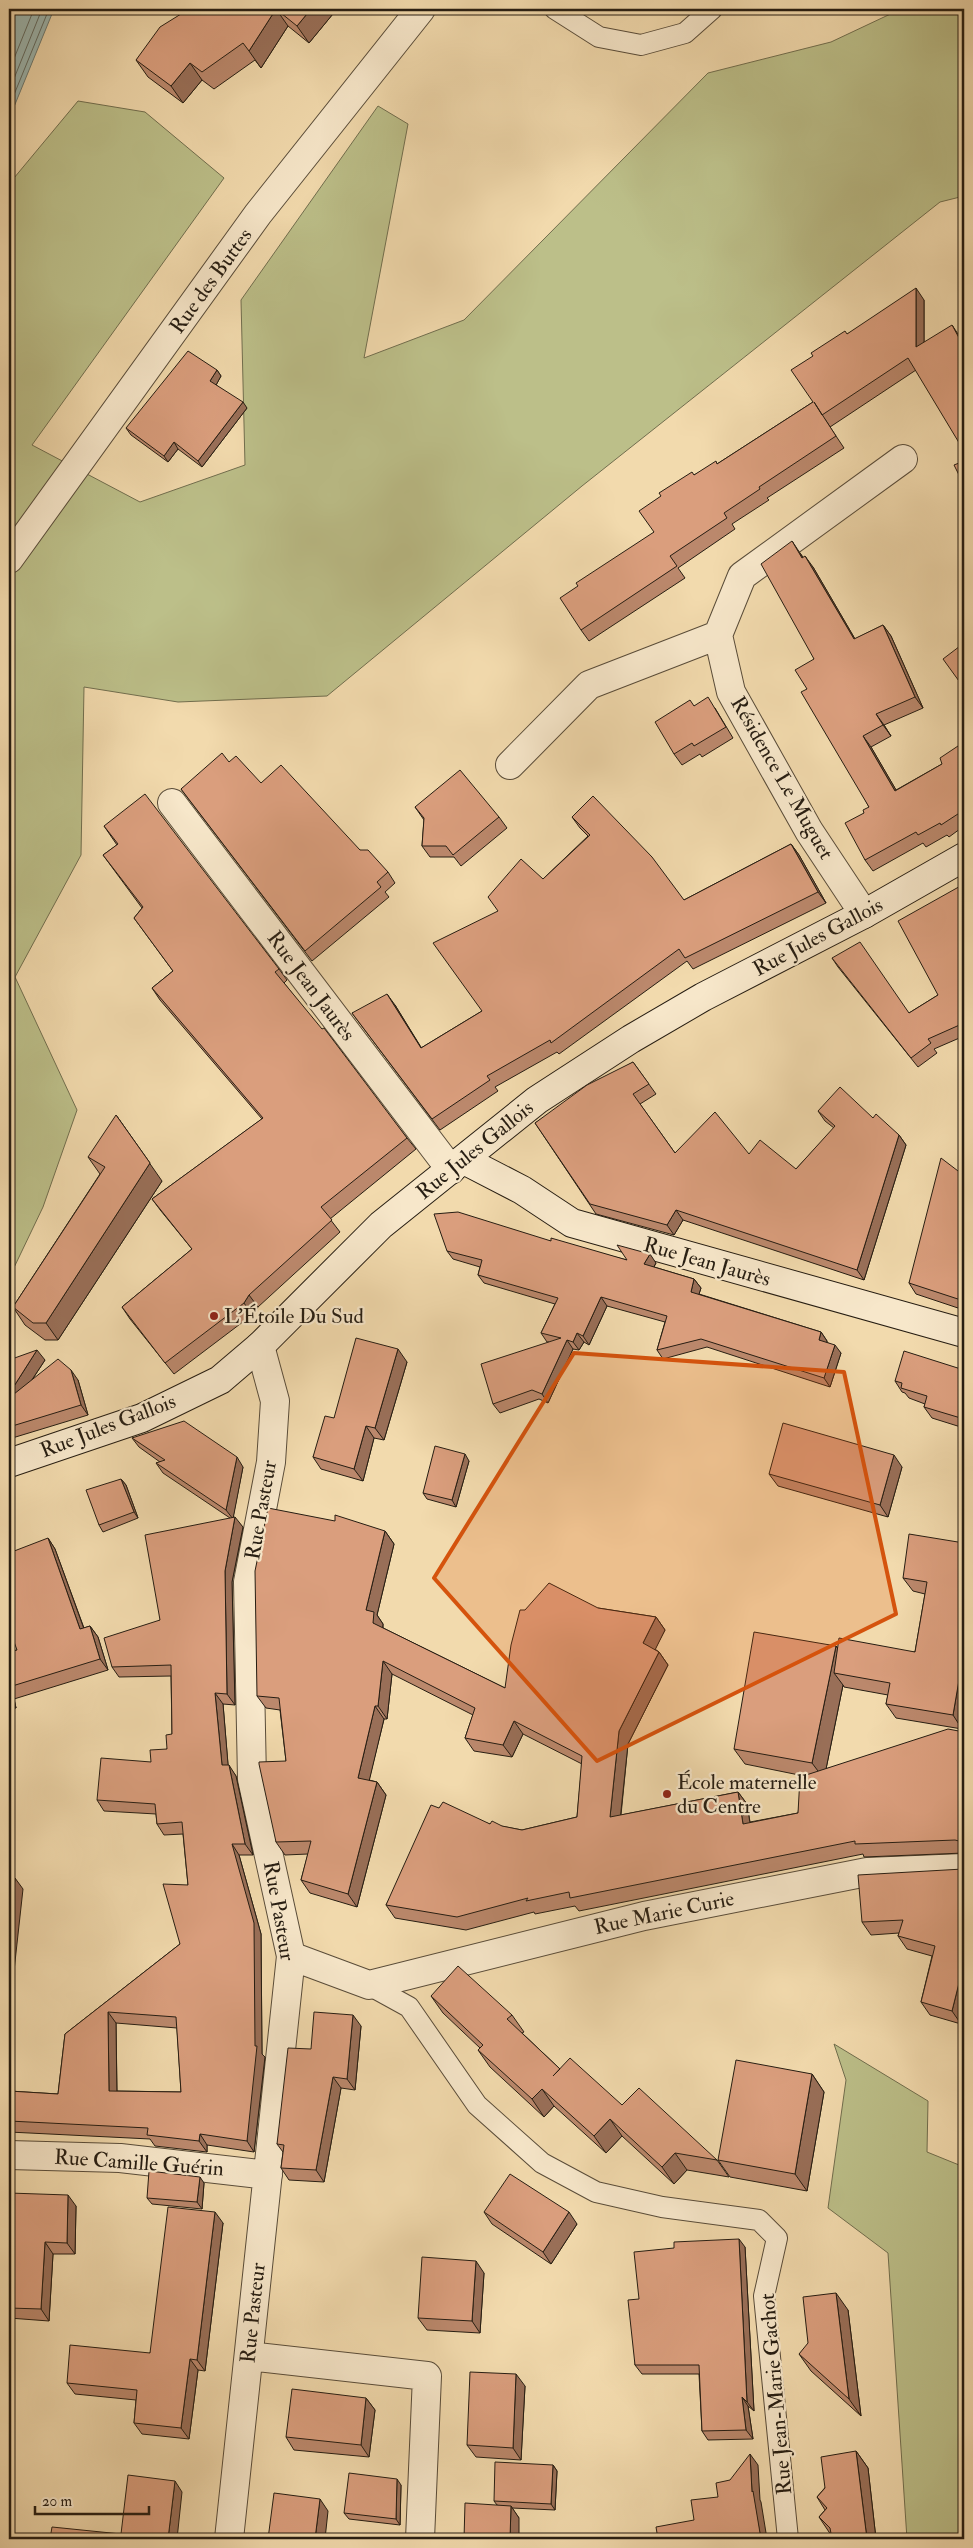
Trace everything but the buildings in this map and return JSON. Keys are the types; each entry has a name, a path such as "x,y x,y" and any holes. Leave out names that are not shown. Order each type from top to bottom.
{"street":[{"name":"Rue des Buttes","path":"9,559 258,214 421,9"},
{"path":"510,765 589,684 718,636 742,576 903,459"},
{"name":"Résidence Le Muguet","path":"718,636 731,692 808,831 864,914"},
{"name":"Rue Jean Jaurès","path":"172,803 457,1165 522,1190 572,1223 964,1333"},
{"name":"Rue Jules Gallois","path":"9,1463 142,1418 220,1380 260,1346 381,1225 537,1100 631,1039 703,997 864,914 964,857"},
{"name":"Rue Pasteur","path":"229,2539 291,1956 252,1779 248,1582 271,1462 276,1401 260,1346"},
{"name":"Rue Marie Curie","path":"369,1985 644,1916 867,1872 964,1868"},
{"name":"Rue Jean-Marie Gachot","path":"291,1956 369,1985"},
{"name":"Rue Camille Guérin","path":"9,2155 120,2158 268,2175"},
{"path":"248,2356 427,2376 420,2539"}],"lane":[{"path":"555,9 599,37 641,45 685,33 712,9"},
{"name":"Rue Jean-Marie Gachot","path":"369,1985 409,2007 477,2105 542,2163 596,2192 662,2207 759,2220 777,2238 764,2296 788,2539"}],"highlighted area":[{"path":"574,1353 844,1372 896,1614 597,1761 434,1578"}],"green space":[{"path":"901,9 964,9 964,196 940,202 582,486 327,696 178,702 84,687 81,855 15,977 77,1110 43,1207 9,1278 9,184 78,101 145,112 224,178 32,445 140,502 245,465 241,300 378,106 408,124 364,358 464,320 708,73 831,42"},
{"path":"834,2044 928,2101 927,2152 964,2167 964,2539 907,2539 888,2253 828,2208 846,2080"}],"water":[{"path":"9,9 54,9 9,119"}],"place":[{"name":"L'Étoile Du Sud","path":"214,1316"},
{"name":"École maternelle du Centre","path":"667,1794"}]}
